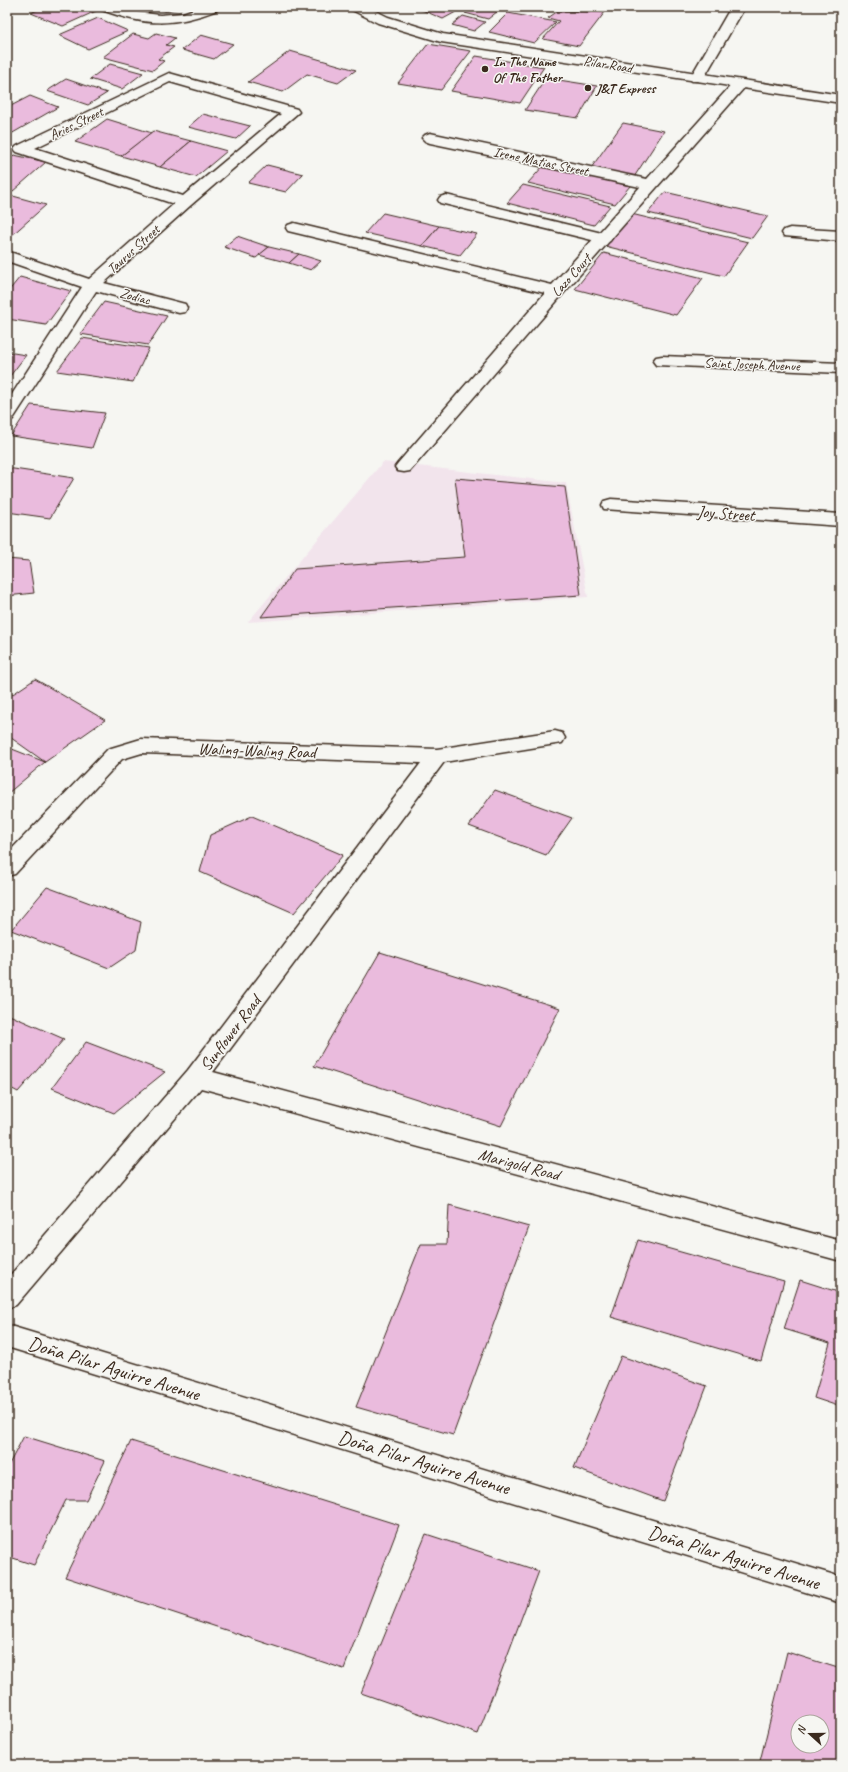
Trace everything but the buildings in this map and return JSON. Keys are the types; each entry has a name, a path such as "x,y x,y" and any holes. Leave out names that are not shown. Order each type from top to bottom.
{"street":[{"path":"107,7 126,15 152,21 175,19 196,14 212,7"},
{"name":"Pilar Road","path":"357,7 383,20 441,38 739,85 841,99"},
{"path":"697,78 738,7"},
{"name":"Aries Street","path":"185,202 22,149 169,77 292,112"},
{"name":"Lazo Court","path":"404,467 556,291 652,185 739,85"},
{"name":"Taurus Street","path":"7,415 92,285 185,202 292,112"},
{"name":"Irene Matias Street","path":"430,138 652,185"},
{"path":"446,200 604,238"},
{"path":"294,228 556,291"},
{"path":"790,232 841,236"},
{"name":"Zodiac","path":"7,256 92,285 178,308"},
{"name":"Saint Joseph Avenue","path":"662,361 841,368"},
{"name":"Joy Street","path":"611,505 841,520"},
{"name":"Waling-Waling Road","path":"7,868 115,754 141,746 437,756 555,738"},
{"name":"Sunflower Road","path":"7,1297 196,1078 437,756"},
{"name":"Marigold Road","path":"196,1078 841,1251"},
{"name":"Doña Pilar Aguirre Avenue","path":"7,1336 841,1590"}],"shaded area":[{"path":"383,462 566,483 588,597 248,622"}],"place":[{"name":"In The Name Of The Father","path":"485,69"},
{"name":"J&T Express","path":"588,88"}]}
